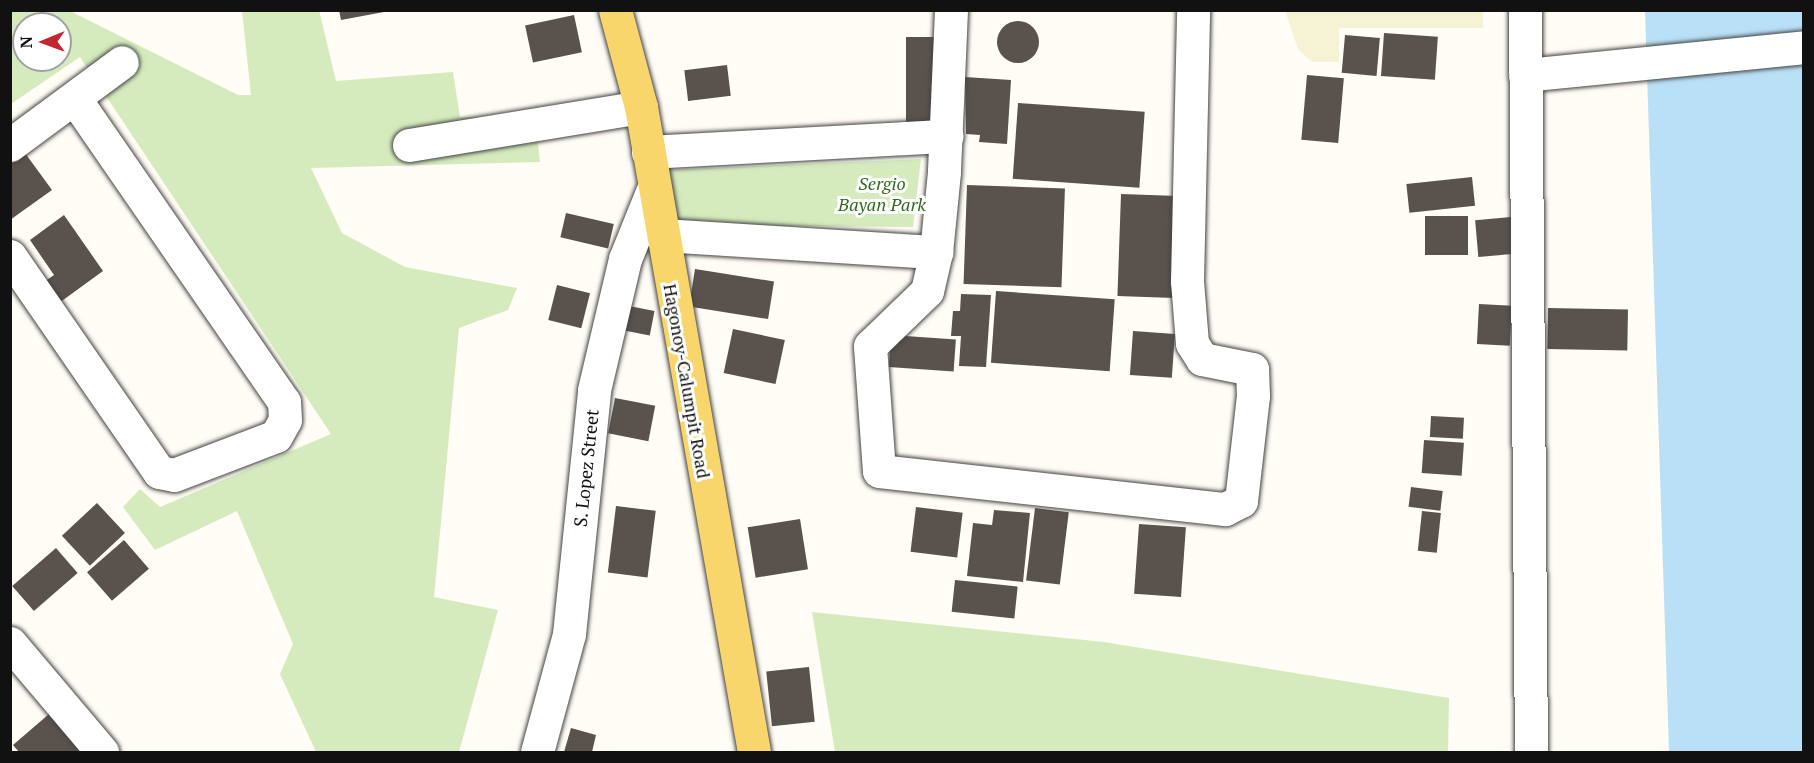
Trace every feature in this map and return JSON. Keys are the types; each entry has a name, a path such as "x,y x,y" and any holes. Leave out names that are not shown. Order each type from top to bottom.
{"main road":[{"name":"Hagonoy-Calumpit Road","path":"615,10 640,107 754,753"}],"street":[{"path":"951,10 947,136 936,252 927,291 870,346 879,471 1225,509 1241,501 1253,396 1252,369 1202,359 1192,343 1187,280 1193,10"},
{"path":"1525,10 1531,753"},
{"path":"1525,75 1803,47"},
{"path":"10,145 76,100 122,62"},
{"path":"10,256 159,472 174,475 276,436 285,420 284,402 76,100"},
{"path":"409,146 640,107"},
{"path":"648,152 947,136"},
{"name":"S. Lopez Street","path":"537,753 569,634 594,390 625,259 654,187"},
{"path":"663,235 936,252"},
{"path":"10,643 102,753"}],"shaded area":[{"path":"1285,11 1483,11 1483,28 1339,28 1339,62 1312,62 1298,49"}],"green space":[{"path":"319,10 336,81 453,72 460,117 535,117 540,162 311,168 342,233 405,267 517,288 508,310 459,328 434,597 498,610 459,752 316,752 280,674 293,644 237,511 155,550 123,507 140,489 160,507 331,434 80,57 72,62 72,12 238,95 251,95 242,11"},
{"path":"11,11 72,12 12,12 12,72 58,72 11,104"},
{"name":"Sergio Bayan Park","path":"921,159 913,227 675,225 665,170"},
{"path":"812,612 1104,642 1449,698 1448,752 835,752"}],"water":[{"path":"1645,11 1803,11 1803,752 1669,752"}],"building":[{"path":"339,10 384,10 384,12 341,20"},
{"path":"574,15 582,52 533,63 525,25"},
{"path":"1018,21 1033,27 1039,42 1033,57 1018,63 1003,57 997,42 1003,27"},
{"path":"1384,33 1438,37 1435,80 1381,76"},
{"path":"1345,35 1380,38 1377,76 1342,73"},
{"path":"906,37 943,37 943,125 906,125"},
{"path":"727,65 731,96 688,101 684,70"},
{"path":"1307,75 1344,78 1338,143 1301,140"},
{"path":"965,77 1011,80 1007,144 979,142 980,135 966,134"},
{"path":"1018,103 1145,112 1139,188 1013,179"},
{"path":"25,153 52,190 10,220 10,164"},
{"path":"1472,177 1475,206 1409,213 1406,184"},
{"path":"967,185 1065,188 1061,287 964,284"},
{"path":"1121,194 1178,196 1174,298 1117,296"},
{"path":"566,213 614,224 608,248 560,237"},
{"path":"64,215 103,271 59,303 44,282 54,275 30,240"},
{"path":"1425,216 1468,216 1468,255 1425,255"},
{"path":"1511,217 1514,254 1478,257 1475,220"},
{"path":"695,269 774,282 768,319 689,307"},
{"path":"557,285 590,293 581,328 548,320"},
{"path":"996,291 1115,299 1110,371 991,363"},
{"path":"961,294 991,295 986,367 959,366 961,336 951,336 953,311 960,311"},
{"path":"1479,304 1512,306 1510,346 1477,344"},
{"path":"629,306 655,311 650,336 624,331"},
{"path":"1548,308 1628,309 1627,350 1547,349"},
{"path":"733,329 785,340 775,384 724,373"},
{"path":"1133,331 1175,334 1172,378 1130,375"},
{"path":"891,335 956,340 954,371 889,367"},
{"path":"615,398 655,406 648,441 608,433"},
{"path":"1431,416 1464,418 1463,439 1430,437"},
{"path":"1424,440 1464,443 1462,476 1422,473"},
{"path":"1411,487 1443,491 1440,511 1409,507"},
{"path":"97,503 125,533 90,566 62,536"},
{"path":"616,506 656,511 648,577 608,573"},
{"path":"916,507 963,513 957,557 911,552"},
{"path":"1035,508 1069,512 1060,585 1026,580"},
{"path":"994,510 1030,513 1023,582 967,576 973,523 992,525"},
{"path":"1422,511 1441,513 1437,553 1418,551"},
{"path":"800,519 808,569 756,578 748,527"},
{"path":"1139,524 1186,527 1181,597 1134,594"},
{"path":"124,540 149,569 112,601 87,572"},
{"path":"56,548 78,573 34,611 12,586"},
{"path":"955,580 1018,587 1014,618 952,612"},
{"path":"809,667 815,722 772,726 766,671"},
{"path":"49,714 82,752 19,752 13,745"},
{"path":"571,728 596,735 592,752 564,752"}]}
